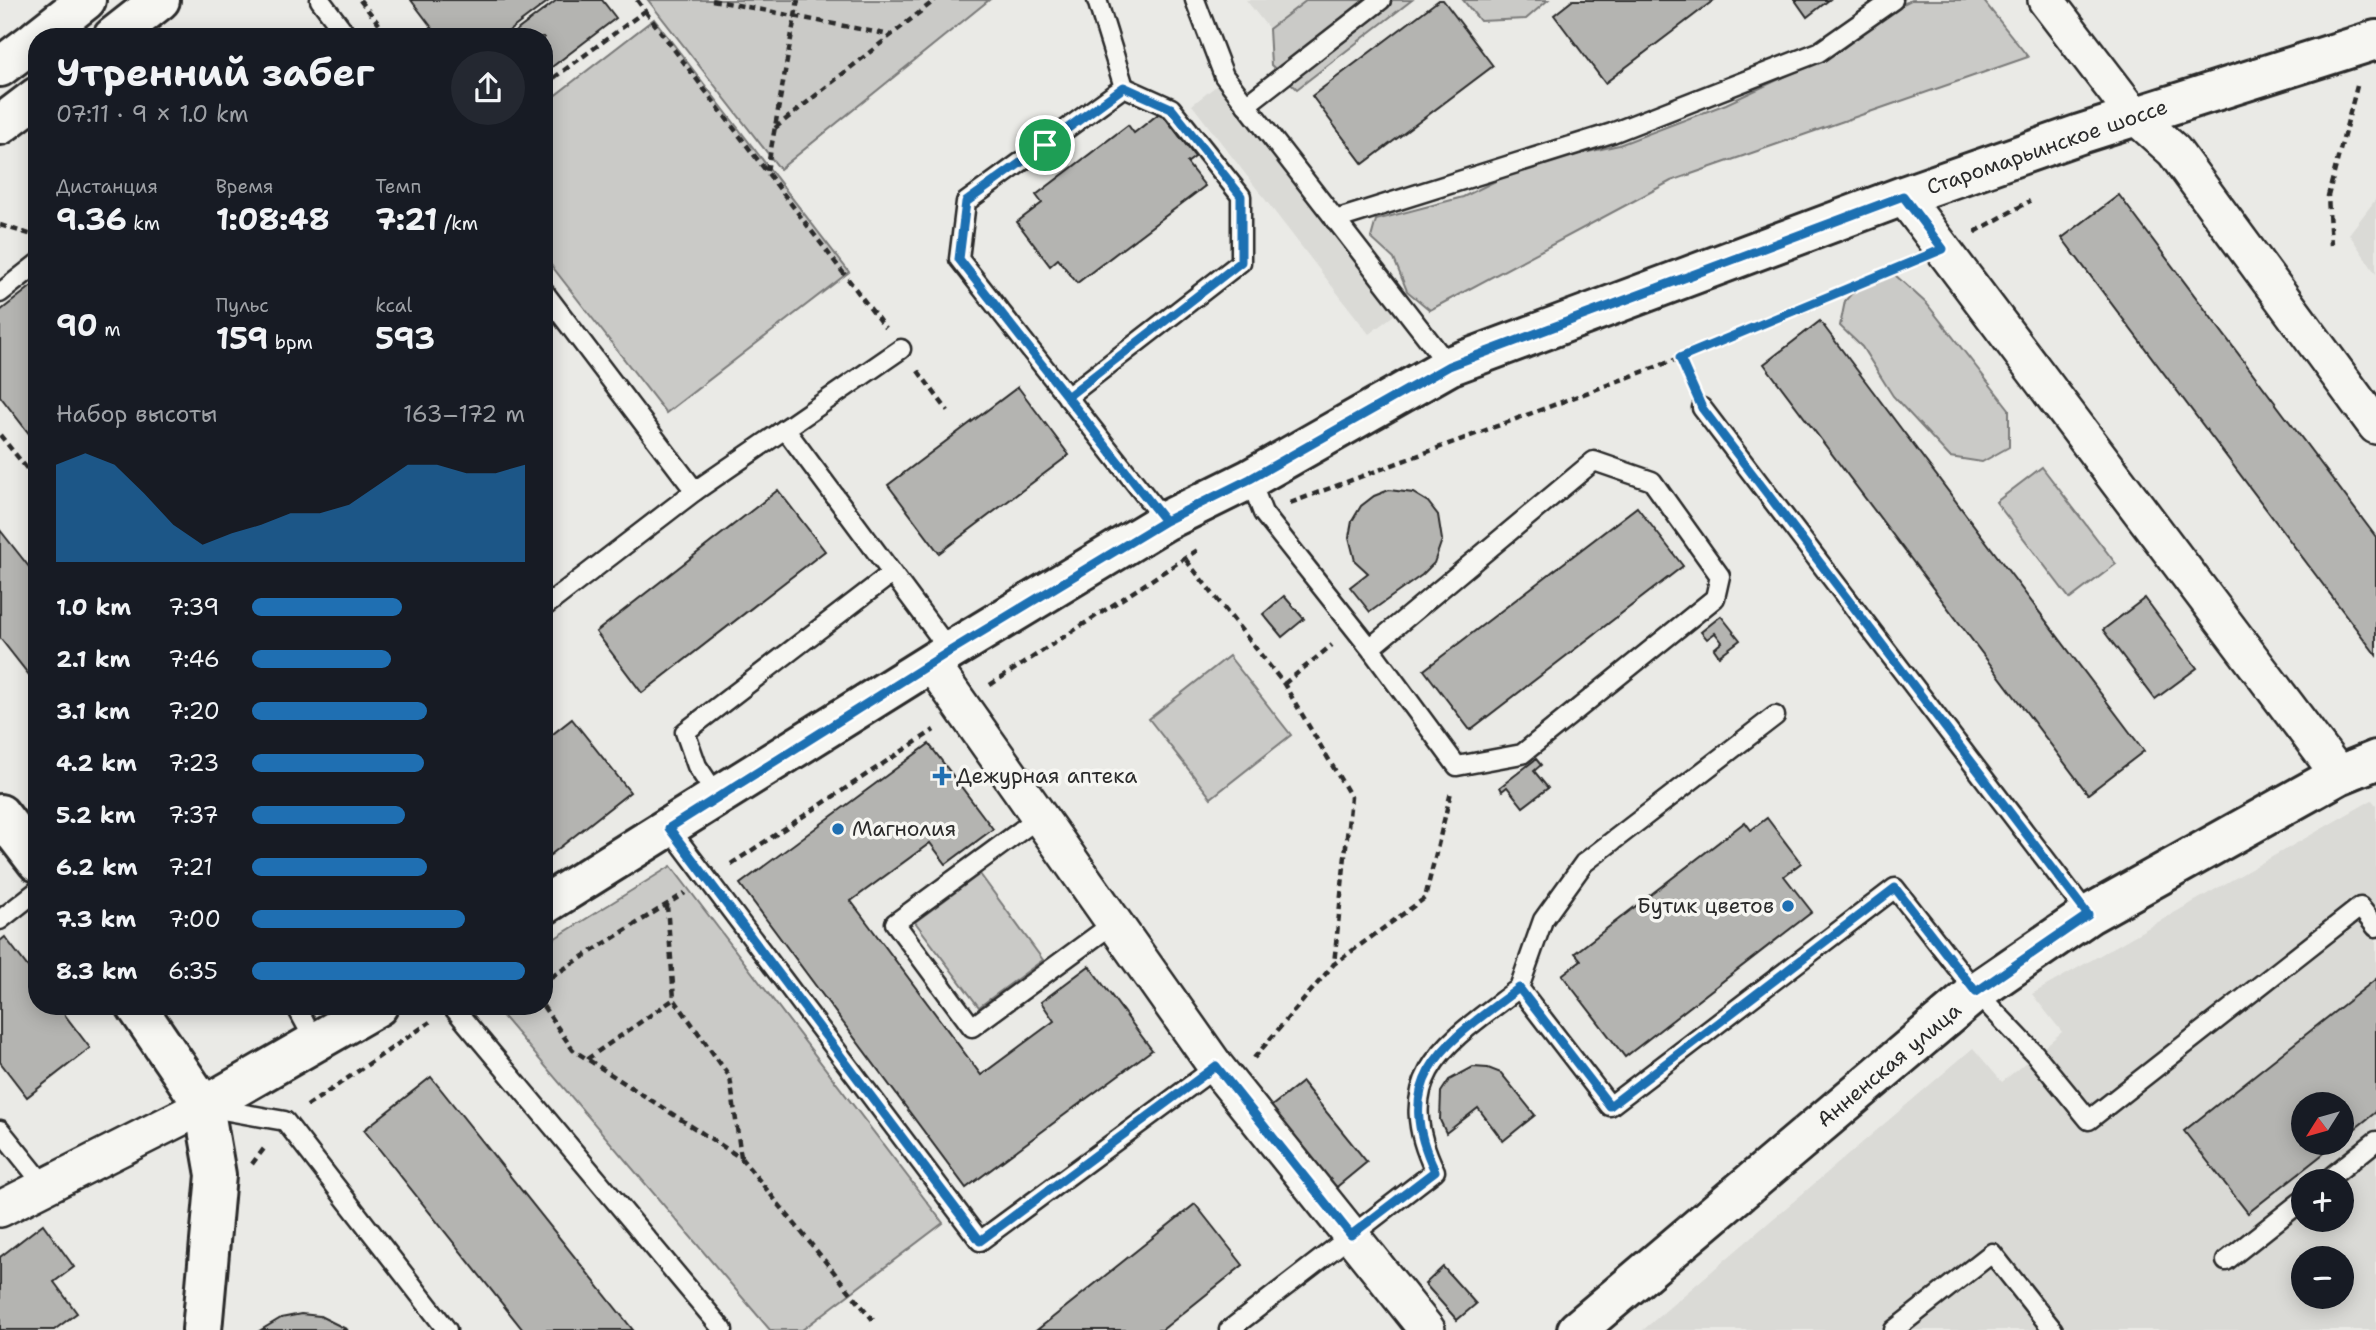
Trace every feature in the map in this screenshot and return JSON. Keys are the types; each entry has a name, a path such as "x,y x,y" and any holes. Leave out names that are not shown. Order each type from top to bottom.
{"street":[{"path":"51,28 86,0"},
{"path":"124,28 160,0"},
{"path":"2046,0 2134,115 2174,151 2376,426"},
{"name":"Старомарьинское шоссе","path":"553,899 941,657 1165,521 1256,496 1449,366 1903,196 2134,115 2376,40"},
{"path":"0,67 28,46"},
{"path":"0,125 28,104"},
{"path":"1903,196 2339,775"},
{"path":"941,657 1038,818 1114,923 1231,1067 1351,1235 1427,1330"},
{"name":"Анненская улица","path":"1577,1330 1976,992 2088,915 2339,775 2376,760"},
{"path":"0,814 28,850"},
{"path":"142,1015 204,1106 216,1175 202,1330"},
{"path":"0,1209 204,1106 363,1015"}],"lane":[{"path":"320,0 341,28"},
{"path":"1067,397 1241,262 1241,196 1171,108 1124,87 1097,0"},
{"path":"1195,0 1224,76 1449,366"},
{"path":"1246,105 1381,0"},
{"path":"1335,220 1612,133 1819,52 1893,0"},
{"path":"1124,87 966,202 959,259 1165,521"},
{"path":"0,293 28,271"},
{"path":"553,304 695,491"},
{"path":"553,600 695,491 901,349"},
{"path":"1702,408 2088,915"},
{"path":"785,429 891,574 941,657"},
{"path":"1256,496 1457,766 1522,754 1715,598 1720,576 1652,481 1594,461 1370,648"},
{"path":"717,796 697,766 685,732 891,574"},
{"path":"1229,1330 1435,1171 1422,1144 1418,1118 1421,1086 1431,1063 1457,1036 1519,988 1544,920 1584,863 1775,716"},
{"path":"1038,818 895,923 972,1027 1114,923"},
{"path":"669,828 980,1241 1231,1067"},
{"path":"1519,988 1610,1106 1895,888 1976,992 2035,1054 2088,1120 2360,907 2376,928"},
{"path":"0,920 28,898"},
{"path":"301,1015 316,1043"},
{"path":"459,1015 723,1330"},
{"path":"204,1106 285,1121 447,1330"},
{"path":"0,1130 44,1186"},
{"path":"2341,1169 2376,1142"},
{"path":"2226,1261 2291,1210"},
{"path":"1894,1330 1992,1253 2053,1330"}],"path":[{"path":"360,0 382,28"},
{"path":"637,0 947,411"},
{"path":"712,0 891,35"},
{"path":"767,172 797,0"},
{"path":"775,128 935,0"},
{"path":"553,78 645,11"},
{"path":"2331,245 2328,196 2356,86 2366,82"},
{"path":"1256,496 1680,358 1943,249 2030,201"},
{"path":"0,225 28,233"},
{"path":"1680,358 1702,408"},
{"path":"0,435 28,470"},
{"path":"981,691 1186,561 1202,547"},
{"path":"1186,561 1284,684 1351,797 1334,964"},
{"path":"1284,684 1354,629"},
{"path":"1231,1067 1334,964 1425,898 1457,766"},
{"path":"667,904 674,999 730,1077 741,1158"},
{"path":"587,1059 674,999"},
{"path":"285,1121 440,1015"},
{"path":"549,1015 573,1050 741,1158 873,1320"}],"shaded area":[{"path":"648,0 989,0 780,169"},
{"path":"1246,0 1307,0 1269,29"},
{"path":"1307,0 1412,0 1297,89 1271,65 1269,29"},
{"path":"1463,0 1548,0 1526,19 1480,21"},
{"path":"1911,0 1983,0 2028,57 1671,181 1430,310 1407,291 1394,259 1371,238 1376,220 1463,197 1526,166 1619,145 1726,104 1840,51 1891,10"},
{"path":"654,19 849,272 666,413 553,268 553,97"},
{"path":"1221,82 1398,312 1369,334 1192,105"},
{"path":"2376,199 2376,274 2349,234"},
{"path":"1894,274 1927,304 2009,409 2009,447 1982,462 1950,457 1893,396 1862,347 1840,326 1845,301 1865,278"},
{"path":"2042,467 2116,564 2070,599 1996,502"},
{"path":"1229,656 1291,735 1211,798 1149,719"},
{"path":"2372,800 2376,805 2376,1330 1643,1330 1973,1048 2002,1082 2062,1032 2032,994"},
{"path":"671,866 943,1223 802,1330 770,1330 502,1015 553,1015 553,939"},
{"path":"980,874 1043,960 979,1007 915,922"}],"building":[{"path":"411,0 550,0 513,28 432,28"},
{"path":"557,0 602,0 616,18 553,66 553,28 520,28"},
{"path":"1439,0 1443,0 1493,66 1363,164 1312,96"},
{"path":"1573,0 1714,0 1605,83 1554,15"},
{"path":"1795,0 1829,0 1807,17"},
{"path":"1161,112 1195,157 1187,163 1205,186 1077,283 1058,259 1050,266 1017,222 1042,203 1036,195 1128,125 1134,133"},
{"path":"2119,195 2376,537 2376,655 2062,238"},
{"path":"28,289 28,432 0,396 0,311"},
{"path":"1820,321 2144,751 2088,794 1764,364"},
{"path":"1018,387 1069,455 939,553 888,485"},
{"path":"778,490 825,551 642,693 596,632"},
{"path":"1389,490 1413,493 1428,502 1438,515 1442,540 1434,563 1422,575 1370,612 1350,587 1368,573 1355,561 1349,537 1352,521 1361,506 1374,496"},
{"path":"1637,507 1683,566 1470,730 1424,670"},
{"path":"0,530 28,566 28,674 0,638"},
{"path":"1284,596 1304,619 1282,637 1263,614"},
{"path":"2145,598 2197,668 2155,699 2103,630"},
{"path":"1721,616 1740,640 1719,656 1714,649 1722,642 1715,633 1707,639 1701,632"},
{"path":"572,719 630,792 553,853 553,734"},
{"path":"929,744 993,829 946,864 930,843 851,901 981,1075 1054,1021 1041,1002 1089,966 1152,1050 966,1188 740,884"},
{"path":"1536,759 1541,765 1534,771 1548,788 1523,807 1507,787 1502,791 1500,787"},
{"path":"1767,818 1801,863 1784,876 1812,912 1625,1057 1562,975 1581,960 1575,953 1745,822 1751,830"},
{"path":"5,937 28,967 28,1015 65,1015 90,1048 27,1097 0,1062 0,941"},
{"path":"2376,979 2376,1112 2354,1129 2354,1092 2291,1092 2291,1155 2322,1155 2304,1169 2291,1169 2291,1179 2248,1213 2184,1131"},
{"path":"1473,1067 1488,1068 1501,1073 1535,1115 1503,1141 1478,1108 1446,1133 1440,1120 1441,1092 1449,1080"},
{"path":"431,1077 633,1330 523,1330 364,1130"},
{"path":"1302,1082 1367,1162 1333,1190 1268,1109"},
{"path":"1195,1204 1243,1265 1162,1330 1037,1330"},
{"path":"43,1224 74,1267 54,1282 77,1313 54,1330 0,1330 0,1257"},
{"path":"1443,1267 1476,1304 1457,1320 1425,1284"},
{"path":"301,1314 320,1316 348,1330 261,1330 281,1318"}],"place":[{"name":"Дежурная аптека","path":"942,776"},
{"name":"Магнолия","path":"838,829"},
{"name":"Бутик цветов","path":"1788,906"}],"route":[{"path":"1045,145 966,202 959,259 1137,486 1165,521 950,651 669,828 980,1241 1216,1066 1351,1235 1435,1171 1422,1144 1418,1118 1421,1086 1431,1063 1457,1036 1519,988 1610,1106 1895,888 1976,992 2088,915 1702,408 1680,358 1943,249 1903,196 1449,366 1250,479 1165,521 1067,397 1241,262 1241,196 1171,108 1124,87 1045,145"}]}
